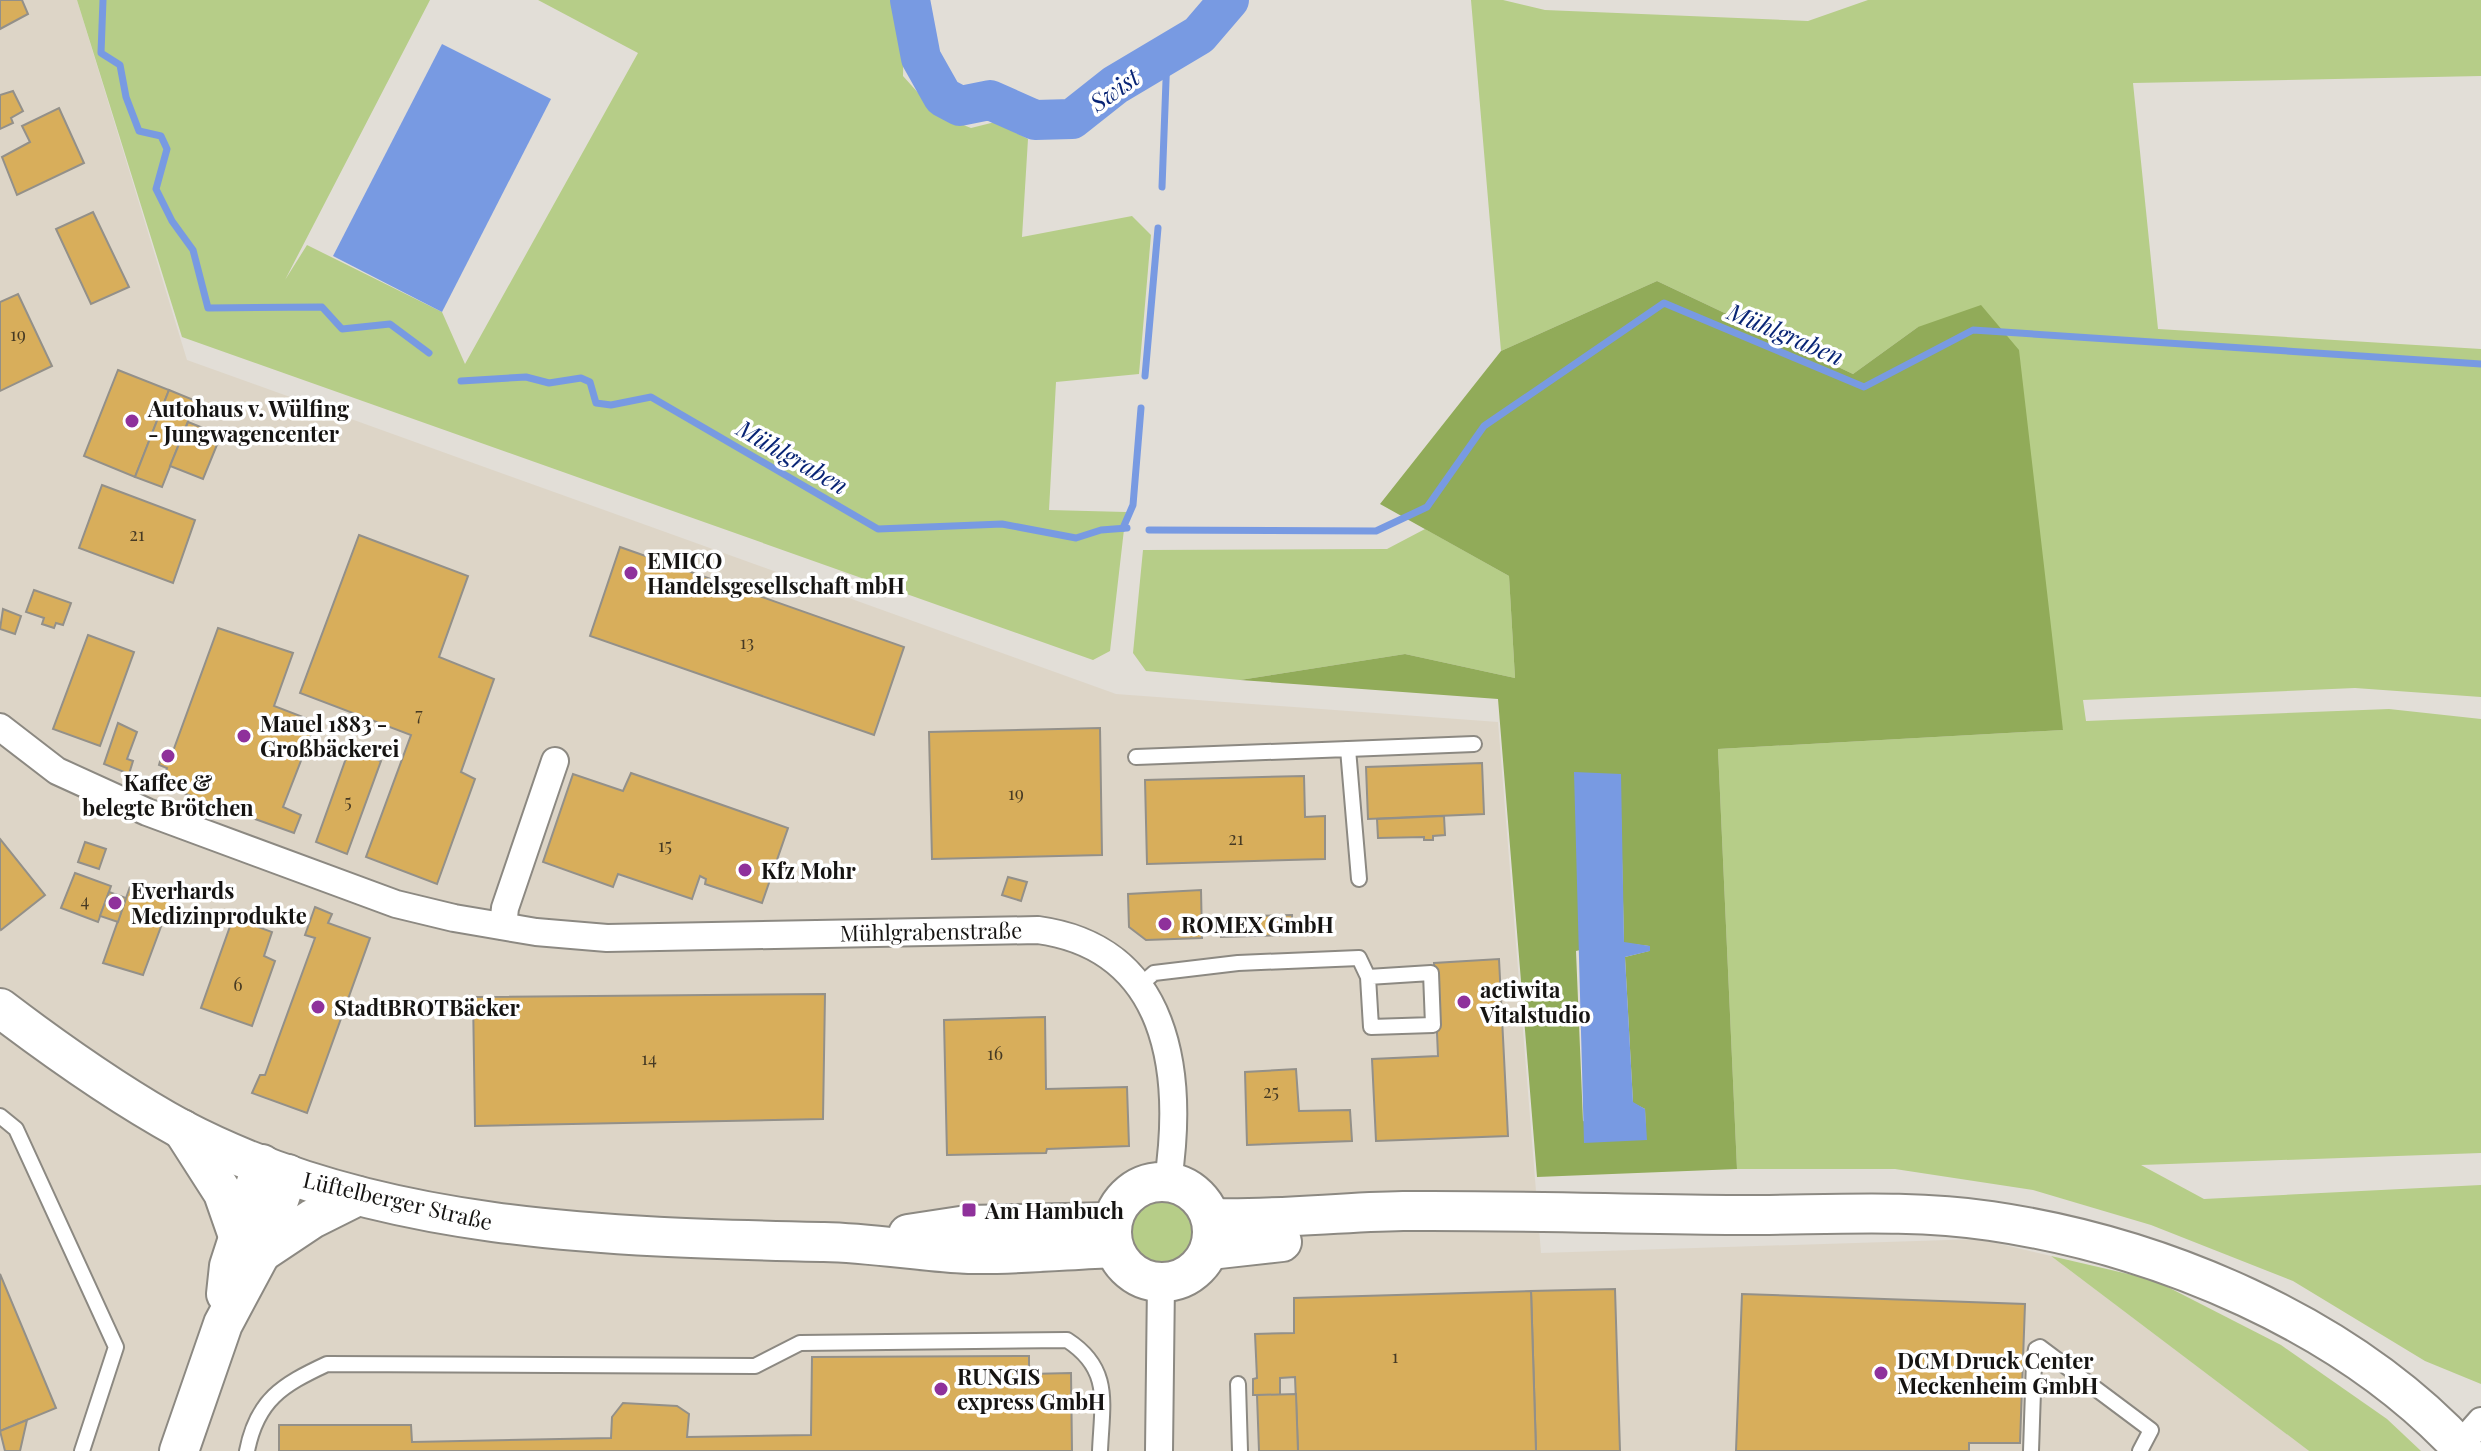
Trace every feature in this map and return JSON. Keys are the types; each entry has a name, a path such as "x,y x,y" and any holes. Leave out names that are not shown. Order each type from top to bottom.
{"main road":[{"name":"Lüftelberger Straße","path":"0,1008 76,1066 182,1129 275,1169 358,1196 493,1224 666,1238 842,1243 967,1225 1113,1235"},
{"path":"182,1129 223,1193 249,1244"},
{"path":"179,1451 275,1169"},
{"path":"1168,1181 1195,1193 1210,1234 1190,1274 1161,1282 1132,1273 1113,1235 1126,1196 1153,1182 1168,1181"},
{"path":"249,1244 312,1219 358,1196"},
{"path":"1210,1234 1238,1244 1506,1231 1729,1215 1868,1212 1974,1219 2102,1242 2194,1274 2279,1314 2332,1345 2468,1439"}],"street":[{"name":"Mühlgrabenstraße","path":"0,727 57,771 147,812 396,904 503,926 607,938 1038,930 1079,939 1116,961 1139,986 1163,1026 1173,1089 1168,1181"},
{"path":"503,926 505,908 555,761"},
{"path":"1159,1451 1161,1282"}],"lane":[{"path":"1136,757 1474,744"},
{"path":"1348,749 1359,879"},
{"path":"1139,986 1154,973 1238,963 1359,958 1368,977 1371,1027 1433,1025 1431,973 1368,977"},
{"path":"0,1116 16,1129 116,1347 82,1451"},
{"path":"247,1451 252,1424 272,1395 327,1364 755,1366 800,1343 1067,1340 1087,1353 1097,1369 1103,1388 1100,1451"},
{"path":"2031,1451 2034,1361 2036,1349 2040,1347 2151,1430 2140,1451"},
{"path":"1238,1384 1240,1451"}],"shaded area":[{"path":"0,0 77,0 187,360 1116,694 1498,722 1541,1253 1979,1239 2051,1256 2309,1451 0,1451"}],"green space":[{"path":"77,0 430,0 285,280 307,245 442,312 465,364 638,53 538,0 894,0 904,32 903,76 938,115 971,128 995,122 1028,139 1022,237 1132,216 1151,235 1139,374 1056,382 1049,510 1126,512 1110,651 1093,660 182,337"},
{"path":"1471,0 1503,0 1545,10 1808,21 1868,0 2481,0 2481,76 2133,83 2158,329 2481,349 2481,697 2355,688 2083,700 2086,721 2389,709 2481,719 2481,1153 2141,1165 2204,1199 2481,1185 2481,1384 2425,1361 2293,1281 2151,1225 2033,1190 1895,1169 1737,1169 1718,749 2063,730 1918,327 1853,374 1657,281 1501,351"},
{"path":"1657,281 1853,374 1918,327 1981,305 2019,350 2063,730 1718,749 1737,1169 1537,1177 1498,699 1240,680 1405,654 1515,678 1509,576 1380,504 1501,351","holes":["1620,774 1624,943 1649,946 1649,951 1625,957 1633,1103 1645,1109 1646,1140 1583,1121 1576,951 1580,950"]},
{"path":"1425,529 1509,576 1515,678 1405,654 1240,680 1146,671 1133,653 1143,550 1387,549"},
{"path":"1162,1196 1182,1202 1192,1212 1198,1232 1192,1252 1182,1262 1162,1268 1142,1262 1132,1252 1126,1232 1132,1212 1142,1202"},
{"path":"2051,1256 2154,1280 2281,1345 2387,1419 2421,1451 2309,1451"}],"water":[{"path":"442,44 551,99 442,312 333,256"},
{"path":"1574,772 1621,774 1624,942 1650,946 1650,951 1625,957 1633,1102 1645,1109 1647,1140 1584,1143"}],"building":[{"path":"0,0 22,0 28,14 0,29"},
{"path":"13,91 23,111 11,118 13,123 0,129 0,95"},
{"path":"59,108 84,163 17,195 2,157 30,142 22,126"},
{"path":"93,212 129,287 91,304 56,229"},
{"path":"18,294 52,366 0,391 0,302"},
{"path":"118,370 169,390 135,477 84,456"},
{"path":"169,390 196,401 162,487 135,477"},
{"path":"188,422 221,435 203,479 170,466"},
{"path":"102,485 195,520 173,583 79,548"},
{"path":"359,535 468,576 439,657 494,679 461,772 475,779 437,884 366,857 411,735 300,693"},
{"path":"620,547 904,647 874,735 590,636"},
{"path":"34,590 71,603 63,625 56,623 54,628 42,624 44,618 26,612"},
{"path":"3,609 21,616 15,634 0,629"},
{"name":"Mauel 1883 - Großbäckerei","path":"218,628 293,653 274,706 316,722 283,807 301,815 294,833 161,785 167,768 159,765 163,751 172,754"},
{"path":"88,635 134,652 100,746 53,729"},
{"path":"118,723 137,732 127,759 133,761 129,774 104,764"},
{"path":"1100,728 1102,855 932,859 929,732"},
{"path":"349,750 381,761 347,854 316,842"},
{"path":"1482,763 1484,814 1368,819 1366,767"},
{"path":"631,773 788,828 762,903 705,884 706,879 700,876 692,899 618,874 613,887 543,862 573,774 623,791"},
{"path":"1304,776 1305,817 1325,816 1325,859 1147,864 1145,780"},
{"path":"1444,816 1445,835 1433,836 1433,840 1424,840 1424,837 1378,838 1377,819"},
{"path":"0,839 45,895 1,930 0,928"},
{"path":"85,842 106,849 99,869 78,862"},
{"path":"75,873 111,886 98,922 61,908"},
{"path":"1008,877 1027,882 1021,901 1002,895"},
{"path":"131,884 172,897 143,975 103,963"},
{"path":"1201,890 1202,938 1146,940 1129,927 1128,894"},
{"path":"109,892 126,898 118,922 100,916"},
{"name":"StadtBROTBäcker","path":"315,907 332,914 328,923 370,938 307,1113 252,1093 260,1075 265,1075 315,938 305,935"},
{"path":"1292,915 1292,935 1221,937 1221,917"},
{"path":"233,918 272,932 264,956 275,961 252,1026 201,1008"},
{"path":"1499,959 1508,1136 1376,1141 1372,1059 1438,1056 1434,963"},
{"path":"825,994 823,1119 475,1126 473,997"},
{"path":"1045,1017 1046,1089 1127,1087 1129,1146 1047,1149 1046,1153 947,1155 944,1020"},
{"path":"1296,1069 1299,1111 1350,1110 1352,1141 1247,1145 1245,1072"},
{"path":"0,1274 56,1408 0,1431"},
{"path":"1615,1289 1620,1451 1536,1451 1531,1291"},
{"path":"1531,1291 1536,1451 1298,1451 1295,1377 1280,1378 1280,1395 1253,1395 1253,1379 1257,1378 1255,1334 1294,1333 1294,1298"},
{"name":"DCM Druck Center Meckenheim GmbH","path":"1742,1294 2025,1304 2020,1443 1969,1443 1969,1451 1736,1451"},
{"name":"RUNGIS express GmbH","path":"1029,1356 1029,1374 1071,1373 1072,1451 279,1451 279,1425 411,1425 412,1442 611,1438 612,1417 623,1403 677,1406 689,1414 687,1437 811,1435 812,1357"},
{"path":"1296,1394 1298,1451 1259,1451 1257,1395"},
{"path":"27,1420 20,1451 5,1451 0,1431"}],"waterway":[{"name":"Mühlgraben","path":"103,0 101,53 120,65 126,97 139,131 161,136 167,149 156,189 172,221 193,250 208,308 322,307 342,329 390,324 429,353"},
{"name":"Swist","path":"910,0 921,58 943,97 960,106 990,100 1035,120 1072,119 1115,85 1199,35 1229,0"},
{"path":"1162,187 1167,54"},
{"path":"1145,376 1158,228"},
{"name":"Mühlgraben","path":"1149,530 1376,531 1427,507 1484,426 1664,303 1864,387 1973,330 2481,364"},
{"name":"Mühlgraben","path":"461,381 526,377 549,383 581,378 590,382 596,403 611,405 651,397 878,529 1002,524 1076,538 1101,530 1127,528"},
{"path":"1123,528 1133,505 1141,408"}],"place":[{"name":"Autohaus v. Wülfing - Jungwagencenter","path":"132,421"},
{"name":"EMICO Handelsgesellschaft mbH","path":"631,573"},
{"name":"Mauel 1883 - Großbäckerei","path":"244,736"},
{"name":"Kaffee & belegte Brötchen","path":"168,756"},
{"name":"Kfz Mohr","path":"745,870"},
{"name":"Everhards Medizinprodukte","path":"115,903"},
{"name":"ROMEX GmbH","path":"1165,924"},
{"name":"actiwita Vitalstudio","path":"1464,1002"},
{"name":"StadtBROTBäcker","path":"318,1007"},
{"name":"Am Hambuch","path":"969,1210"},
{"name":"DCM Druck Center Meckenheim GmbH","path":"1881,1373"},
{"name":"RUNGIS express GmbH","path":"941,1389"}]}
